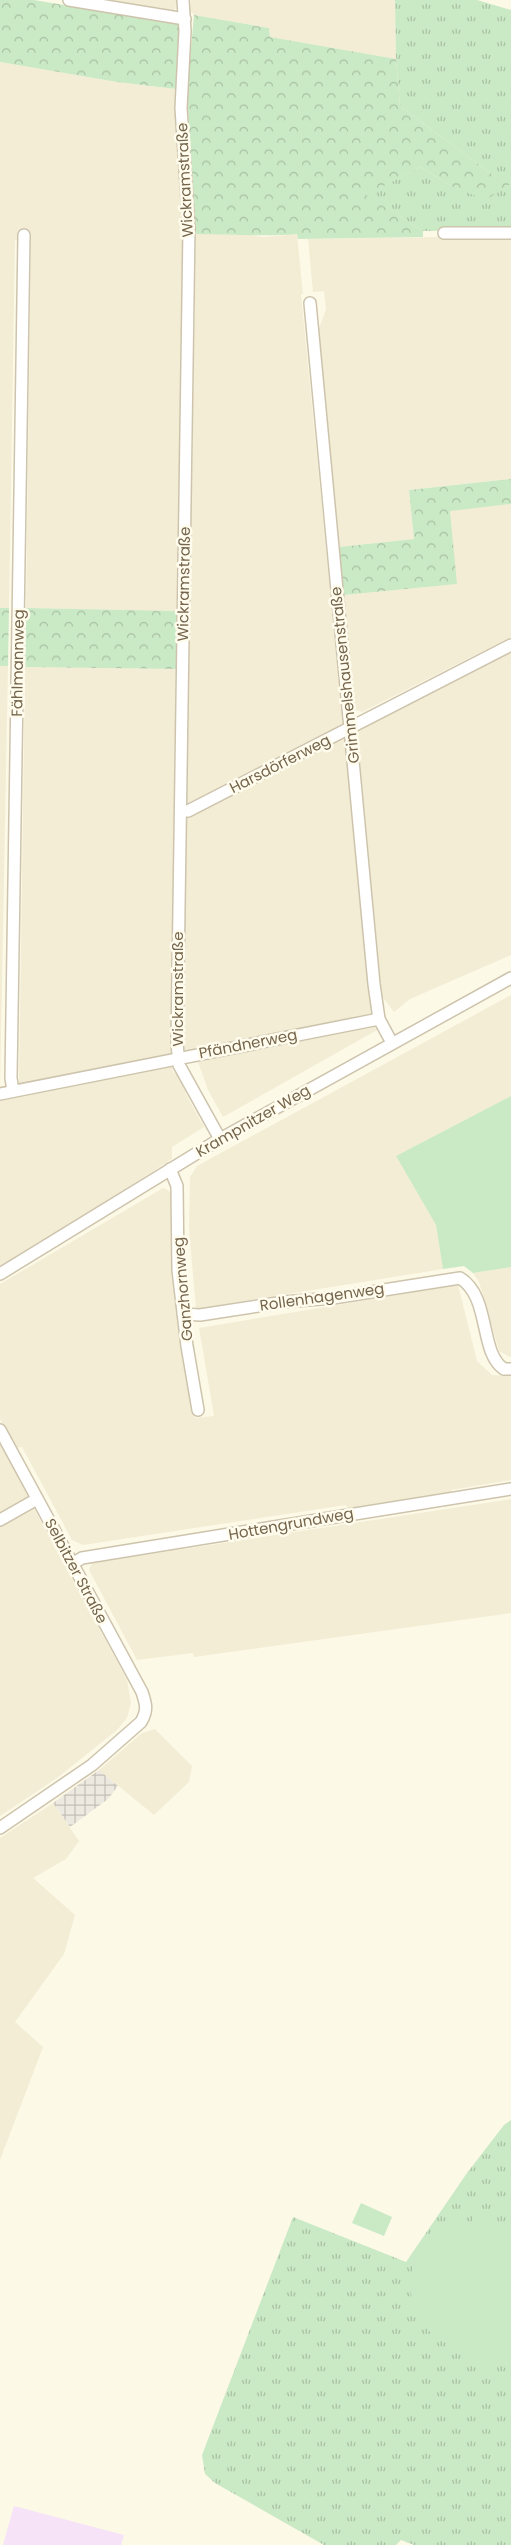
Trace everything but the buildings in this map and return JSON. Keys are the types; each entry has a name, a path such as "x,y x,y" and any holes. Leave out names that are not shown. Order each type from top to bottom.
{"street":[{"path":"69,0 185,19"},
{"name":"Wickramstraße","path":"184,0 185,19 181,108 189,230 178,1058 179,1065 220,1139"},
{"path":"444,233 511,233"},
{"name":"Fählmannweg","path":"13,1092 11,1073 24,235"},
{"name":"Grimmelshausenstraße","path":"310,303 379,1019 392,1043"},
{"name":"Harsdörferweg","path":"181,811 188,811 511,644"},
{"name":"Krampnitzer Weg","path":"0,1274 220,1139 511,978"},
{"name":"Pfändnerweg","path":"0,1094 379,1019"},
{"name":"Ganzhornweg","path":"170,1169 177,1186 178,1270 198,1410"},
{"name":"Rollenhagenweg","path":"183,1314 200,1315 460,1278 474,1291 495,1359 504,1369 511,1369"},
{"name":"Selbitzer Straße","path":"0,1430 142,1692 146,1705 146,1713 129,1733 92,1765 0,1828"},
{"name":"Hottengrundweg","path":"72,1564 82,1558 511,1489"},
{"path":"0,1520 37,1499"}],"shaded area":[{"path":"106,0 177,0 175,10 171,11"},
{"path":"191,0 395,0 396,59 270,37 269,28 194,15 190,10"},
{"path":"0,62 117,82 176,89 185,234 179,611 26,608 31,240 15,240 9,608 0,608"},
{"path":"196,234 246,234 263,237 297,234 303,294 301,294 343,724 186,805"},
{"path":"511,236 511,479 409,490 414,539 339,547 318,348 318,331 326,309 324,291 313,292 308,239"},
{"path":"511,504 511,637 362,712 355,709 344,595 456,584 450,510"},
{"path":"511,651 511,955 410,999 394,1012 382,996 357,731"},
{"path":"0,666 8,666 0,1088"},
{"path":"25,667 177,669 172,1055 19,1084"},
{"path":"345,736 372,1016 182,1053 186,819"},
{"path":"511,995 511,1096 396,1156 436,1225 443,1269 196,1309 189,1229 190,1177 197,1166"},
{"path":"378,1026 379,1029 223,1117 208,1090 198,1062"},
{"path":"172,1067 173,1072 180,1076 186,1094 204,1127 172,1147 172,1159 0,1269 0,1100"},
{"path":"163,1188 171,1194 175,1291 195,1418 214,1416 199,1328 458,1285 477,1361 492,1375 511,1376 511,1480 451,1490 451,1493 347,1509 346,1505 83,1545 72,1540 22,1447 15,1448 0,1419 0,1284"},
{"path":"511,1267 510,1357 499,1351 479,1282 473,1273"},
{"path":"0,1444 30,1500 0,1516"},
{"path":"511,1499 511,1613 194,1657 193,1653 137,1660 89,1570 92,1563"},
{"path":"33,1507 127,1680 131,1703 127,1718 117,1730 57,1778 0,1816 0,1525"},
{"path":"155,1729 192,1766 189,1782 154,1815 99,1770 142,1733"},
{"path":"99,1770 118,1786 108,1799 70,1827 53,1803"},
{"path":"53,1803 79,1841 66,1859 33,1878 75,1915 64,1954 15,2022 43,2047 0,2160 0,1838"},
{"path":"14,2506 124,2535 121,2545 3,2545"}],"green space":[{"path":"0,0 34,0 183,25 176,89 117,82 0,62"},
{"path":"395,0 477,0 511,10 511,230 423,231 365,195 421,167 453,187 509,184 490,173 400,106 396,59"},
{"path":"194,15 269,28 270,37 396,59 400,106 490,173 510,184 486,200 453,187 421,167 366,195 423,231 423,237 298,239 297,234 196,234 187,92"},
{"path":"511,479 511,504 450,511 457,584 344,595 339,547 414,539 409,490"},
{"path":"0,608 9,608 8,666 0,666"},
{"path":"26,608 179,611 177,669 25,667"},
{"path":"511,1096 511,1267 473,1273 464,1266 443,1269 436,1225 396,1156"},
{"path":"511,2120 511,2545 414,2545 401,2540 396,2545 324,2545 215,2483 205,2474 202,2455 293,2217 406,2262 467,2173 504,2125"},
{"path":"361,2203 392,2217 384,2236 352,2223"},
{"path":"476,2214 511,2228 511,2370 456,2348 436,2336 428,2330 419,2318 413,2304 412,2274 416,2260 423,2247 433,2236 446,2228 472,2222"}]}
